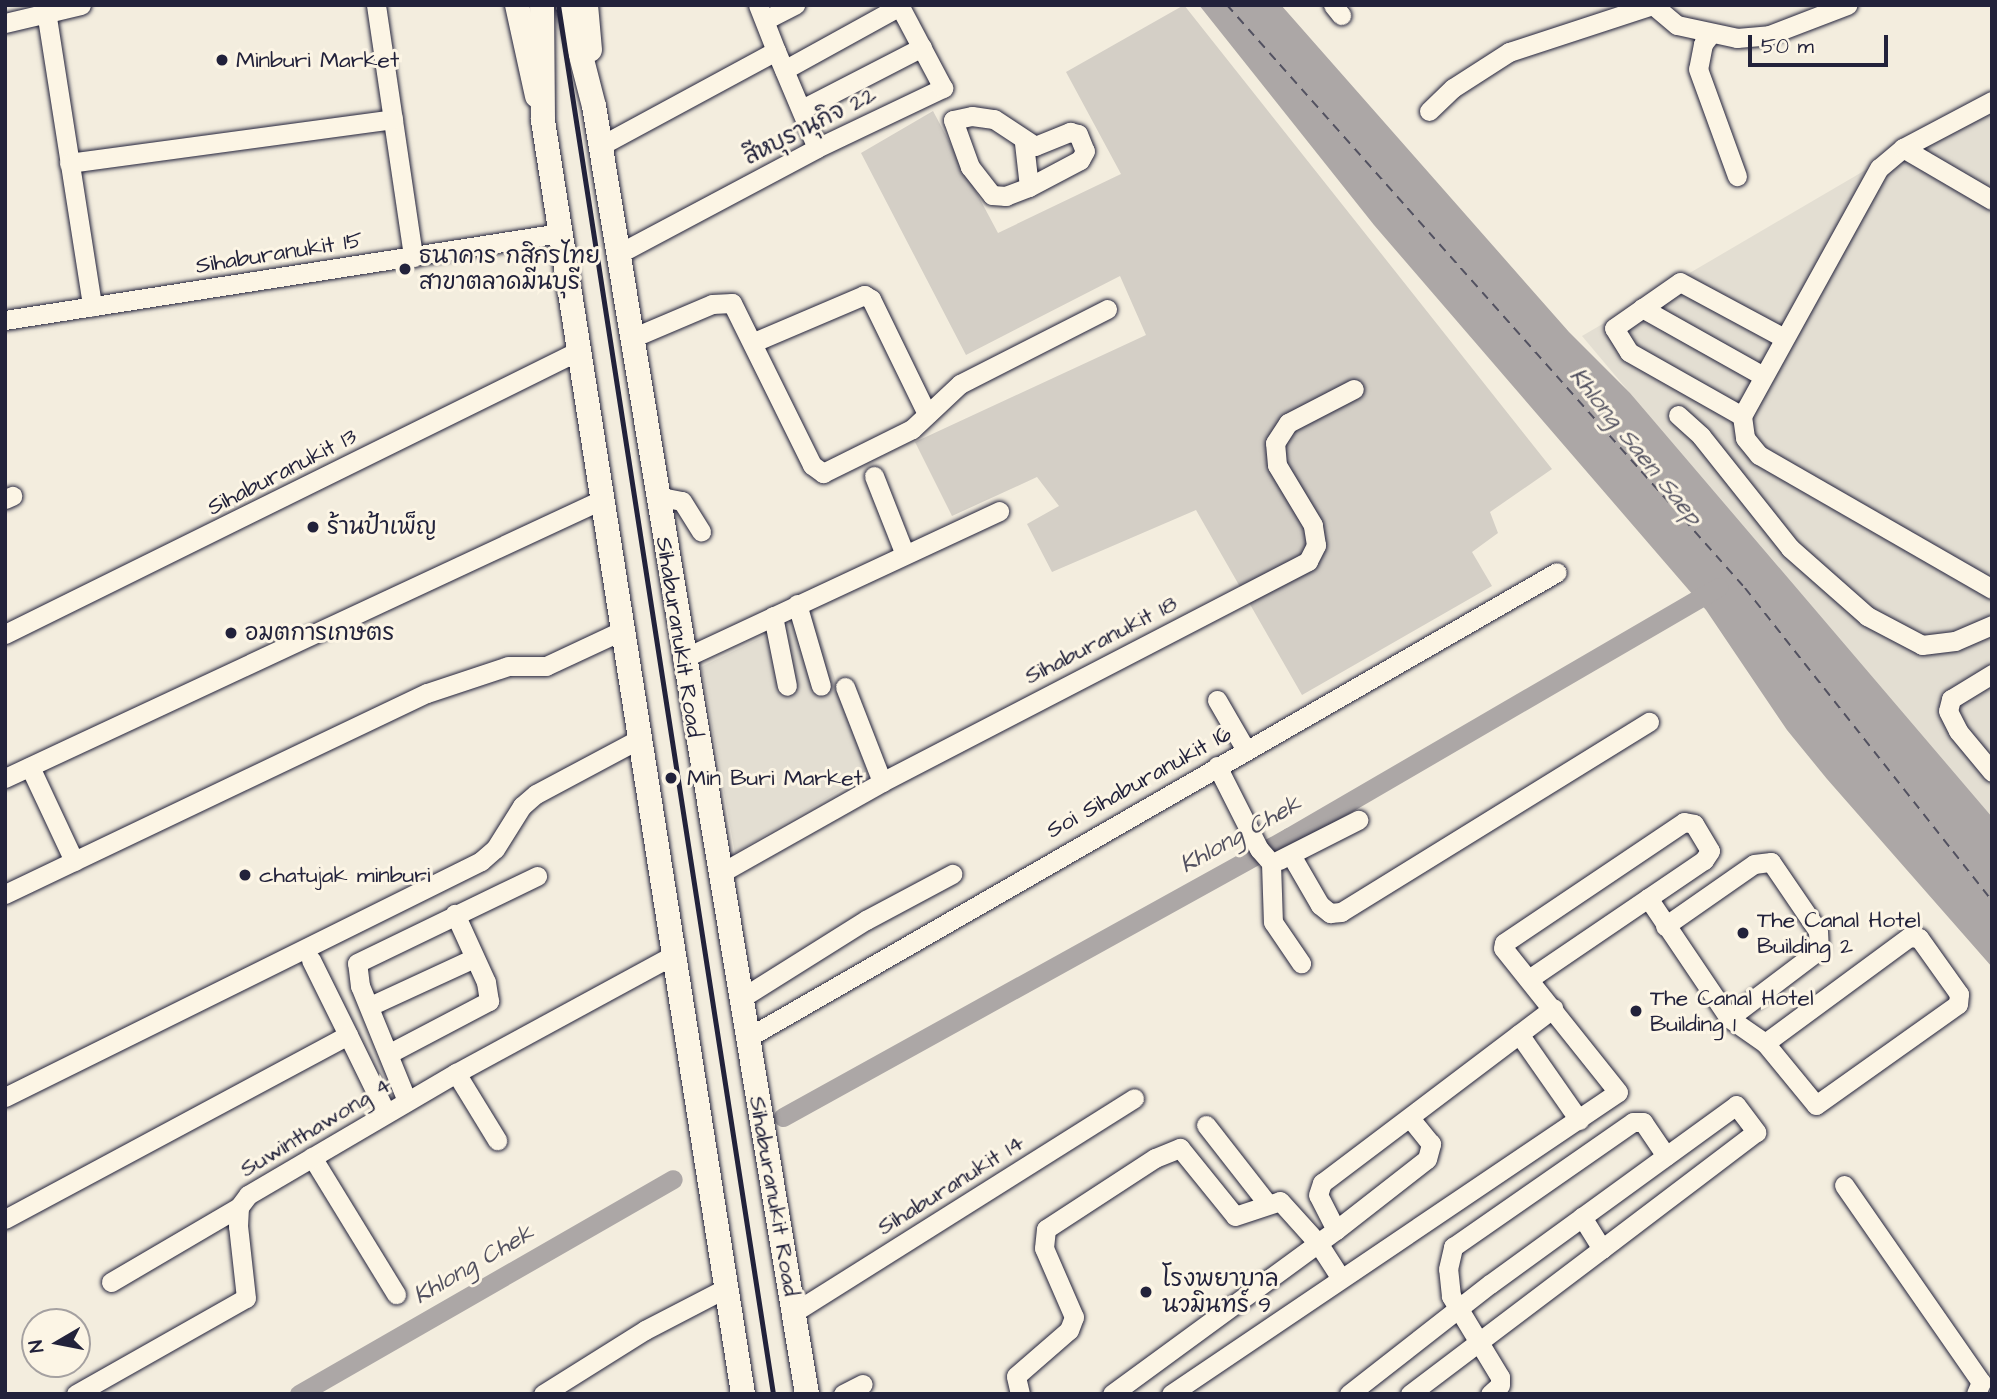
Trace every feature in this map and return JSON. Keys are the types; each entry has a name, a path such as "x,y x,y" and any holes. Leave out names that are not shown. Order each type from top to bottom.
{"main road":[{"path":"517,5 543,121 637,740 743,1394"},
{"path":"542,5 543,121"},
{"name":"Sihaburanukit Road","path":"568,5 594,106 682,659 807,1394"},
{"path":"586,5 594,106"}],"street":[{"path":"5,23 46,11 81,5"},
{"path":"376,5 413,257"},
{"path":"795,5 761,13 817,148"},
{"path":"1429,111 1453,88 1509,52 1653,5 1676,25 1710,35 1769,35 1841,7"},
{"path":"785,70 900,6 943,88 953,120 970,167 992,195 1006,197 1080,160 1084,144 1078,134 1070,132 1035,146 1024,143 993,119 953,120"},
{"path":"46,11 92,306"},
{"path":"1710,35 1703,44 1698,69 1737,176"},
{"path":"802,110 922,47"},
{"path":"600,146 776,51"},
{"name":"สีหบุรานุกิจ 22","path":"618,254 817,148 943,88"},
{"path":"1992,101 1903,148 1879,168 1742,416 1745,438 1759,455 1992,589"},
{"path":"69,163 393,119"},
{"path":"1024,143 1030,187"},
{"path":"1903,148 1992,200"},
{"name":"Sihaburanukit 15","path":"5,320 560,233"},
{"path":"1742,416 1629,352 1618,340 1614,328 1680,282 1784,338"},
{"path":"754,342 863,295 871,299 927,414"},
{"path":"632,338 724,302 739,312 816,471 835,470 912,429 960,384 1107,309"},
{"path":"1643,308 1763,376"},
{"name":"Sihaburanukit 13","path":"5,634 578,351"},
{"name":"Sihaburanukit 18","path":"719,874 882,782 1308,561 1316,545 1313,525 1277,465 1275,443 1289,424 1354,389"},
{"path":"1678,415 1790,548 1867,616 1922,645 1955,641 1992,625"},
{"path":"874,476 904,552"},
{"path":"656,496 682,501 701,532"},
{"path":"5,778 601,500"},
{"path":"682,659 904,552 999,511"},
{"name":"Soi Sihaburanukit 16","path":"747,1038 1557,572"},
{"path":"797,604 821,685"},
{"path":"773,615 788,686"},
{"path":"5,894 440,688 508,666 546,666 621,631"},
{"path":"1992,674 1951,699 1948,711 1958,731 1992,772"},
{"path":"845,687 882,782"},
{"path":"1217,700 1246,750"},
{"path":"1292,855 1320,905 1330,913 1341,912 1649,722"},
{"path":"5,1097 481,860 495,849 522,806 536,794 637,740"},
{"path":"30,766 74,861"},
{"path":"1217,766 1251,833 1271,863 1273,922 1301,963"},
{"path":"1271,863 1292,855 1358,820"},
{"path":"1171,1394 1340,1277 1618,1092 1503,948 1507,938 1684,822 1694,824 1707,844 1709,855 1529,979"},
{"path":"1665,926 1754,864 1771,862 1818,931 1819,950 1729,1018"},
{"path":"740,999 866,920 953,874"},
{"path":"407,1101 356,972 358,963 537,876"},
{"path":"1648,898 1729,1018 1765,1043 1816,1105 1958,1004 1959,993 1919,938 1909,937 1765,1043"},
{"path":"390,1053 489,1001 486,982 455,914"},
{"name":"Suwinthawong 4","path":"76,1394 246,1298 239,1208 248,1195 456,1073 673,955"},
{"path":"370,1006 474,958"},
{"path":"311,960 386,1113"},
{"path":"1336,1230 1318,1188 1553,1008"},
{"path":"1520,1034 1579,1120"},
{"path":"5,1219 348,1035"},
{"path":"456,1073 497,1140"},
{"name":"Sihaburanukit 14","path":"793,1312 1134,1098"},
{"path":"1349,1394 1582,1217 1736,1105 1756,1132 1410,1394"},
{"path":"1112,1394 1336,1230 1427,1159 1431,1144 1411,1119"},
{"path":"1490,1394 1500,1385 1500,1377 1457,1311 1449,1284 1453,1247 1633,1122 1643,1122 1666,1156"},
{"path":"1206,1125 1267,1203"},
{"path":"1020,1394 1016,1376 1069,1330 1074,1317 1044,1248 1046,1229 1176,1147 1186,1152 1235,1216 1247,1215 1267,1203 1287,1204 1318,1243 1340,1277"},
{"path":"312,1157 396,1294"},
{"path":"1844,1185 1981,1382 1976,1394"},
{"path":"111,1282 239,1208"},
{"path":"1582,1217 1602,1249"},
{"path":"543,1394 645,1330 726,1288"},
{"path":"843,1394 863,1384"}],"shaded area":[{"path":"1184,5 1552,469 1490,512 1498,533 1472,552 1492,586 1302,695 1196,510 1052,572 1027,524 1059,506 1037,477 952,516 915,442 1146,335 1120,276 966,355 861,153 933,111 998,233 1121,174 1066,72"},
{"path":"1992,96 1992,824 1582,336"},
{"path":"812,613 868,774 735,853 701,667"}],"water":[{"name":"Khlong Saen Saep","path":"1199,5 1281,5 1569,332 1630,393 1992,817 1992,967 1827,779 1787,730 1706,610 1374,225"}],"waterway":[{"name":"Khlong Chek","path":"783,1117 1289,837 1719,587"},
{"name":"Khlong Chek","path":"299,1394 673,1179"}],"ferry route":[{"path":"1227,5 1745,588 1992,901"}],"railway":[{"path":"558,5 773,1394"}],"place":[{"name":"Minburi Market","path":"222,60"},
{"name":"ธนาคาร กสิกรไทย สาขาตลาดมีนบุรี","path":"405,269"},
{"name":"ร้านป้าเพ็ญ","path":"313,527"},
{"name":"อมตการเกษตร","path":"231,633"},
{"name":"Min Buri Market","path":"671,778"},
{"name":"chatujak minburi","path":"245,875"},
{"name":"The Canal Hotel Building 2","path":"1743,933"},
{"name":"The Canal Hotel Building 1","path":"1636,1011"},
{"name":"โรงพยาบาล นวมินทร์ 9","path":"1146,1292"}]}
